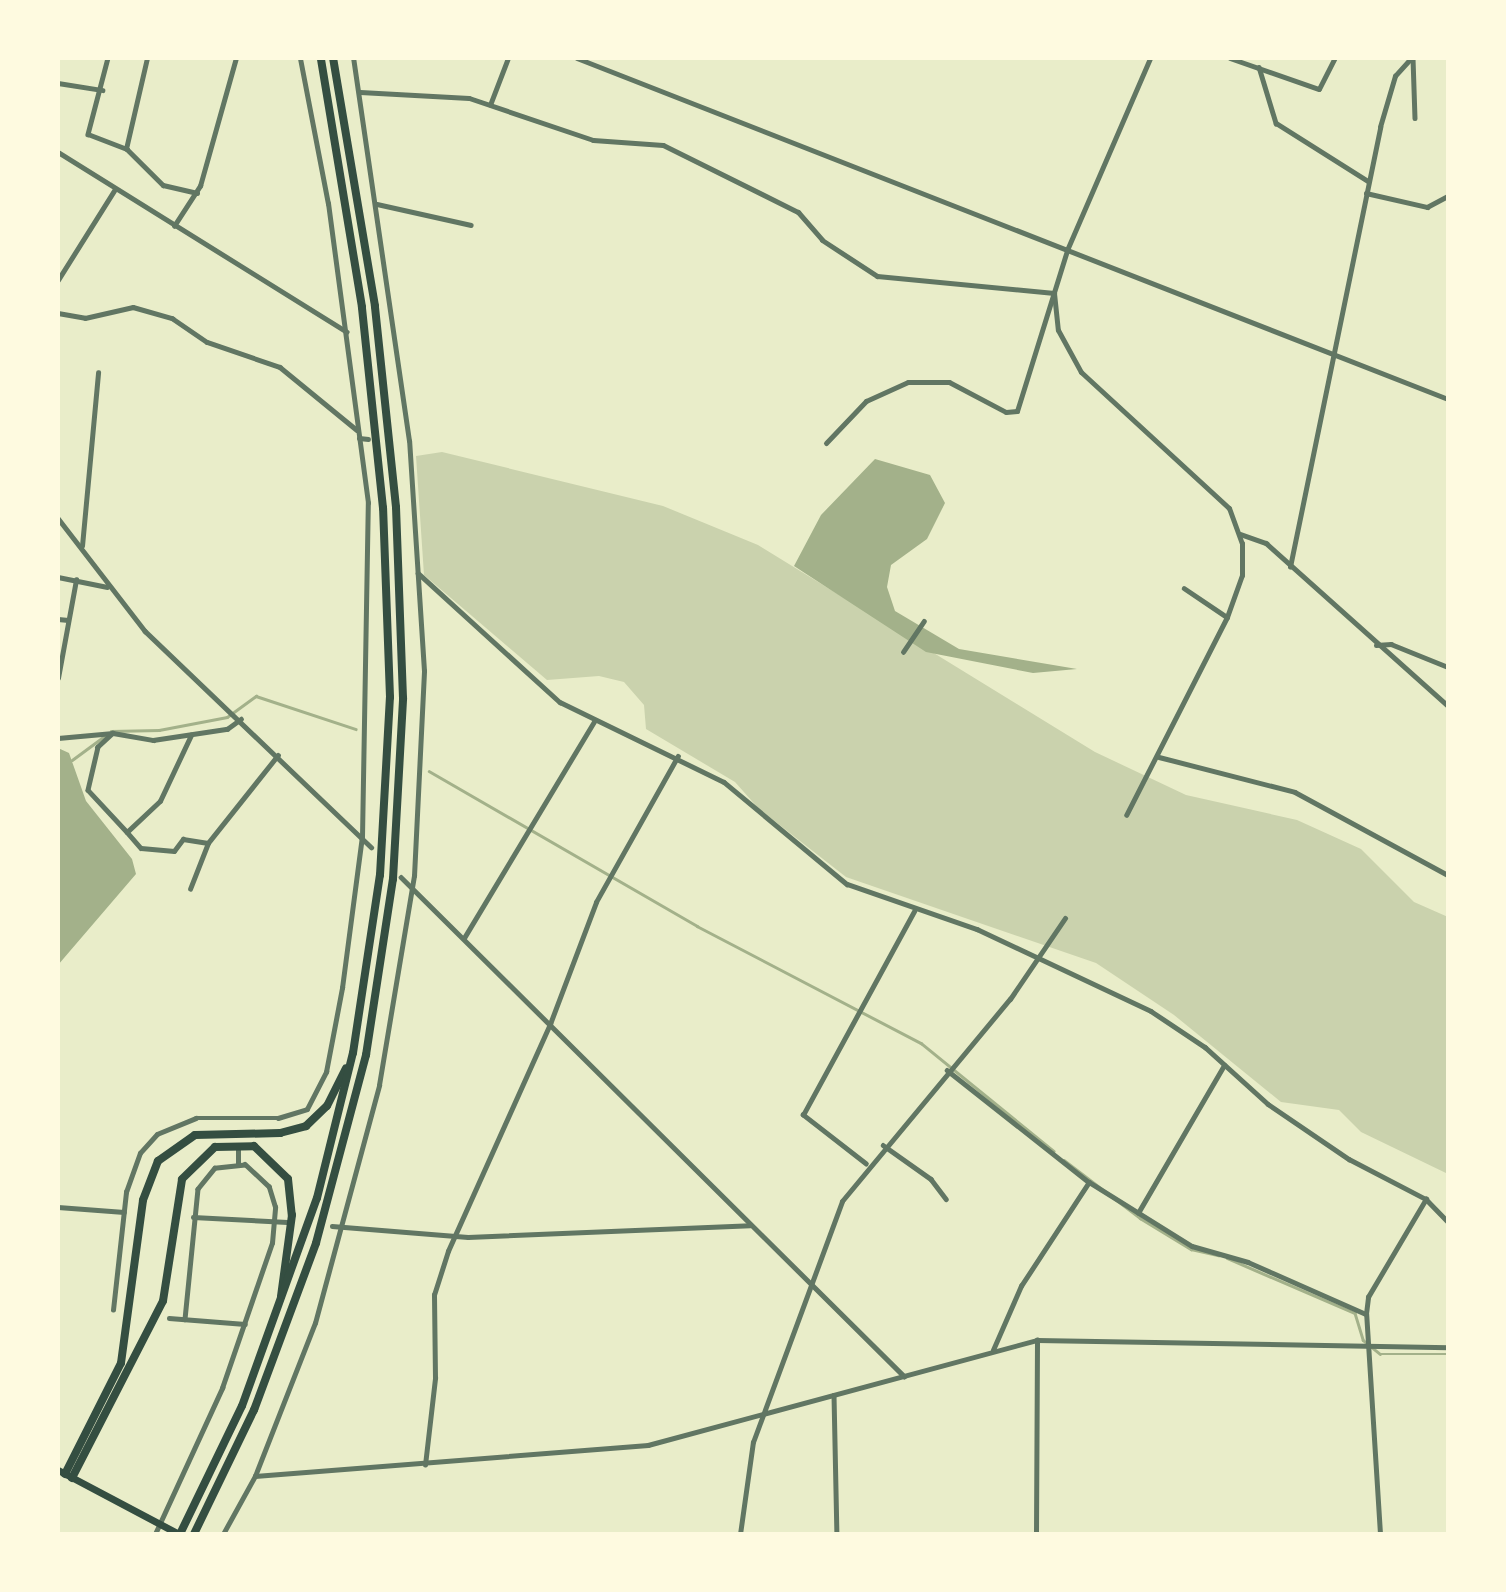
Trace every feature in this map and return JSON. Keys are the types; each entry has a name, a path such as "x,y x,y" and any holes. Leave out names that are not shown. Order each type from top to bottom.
{"highway":[{"path":"181,1532 278,1316 317,1198 353,1053 386,809 388,601 373,395 321,58"},
{"path":"195,1533 254,1410 316,1243 366,1055 393,879 403,698 397,507 375,306 334,58"},
{"path":"65,1474 121,1363 143,1200 158,1161 195,1135 280,1133 306,1126 327,1106 353,1053"},
{"path":"65,1474 163,1300 182,1179 215,1147 254,1146 288,1179 292,1215 278,1316"}],"main road":[{"path":"65,1474 160,1525 181,1532"}],"street":[{"path":"108,58 102,90 88,134 126,149 155,180 197,192"},
{"path":"126,149 147,58"},
{"path":"174,226 197,192 236,58"},
{"path":"113,1310 124,1212 134,1163 157,1134 196,1118 298,1114 318,1094 339,1009 362,837 369,542 347,332 300,58"},
{"path":"223,1534 255,1476 315,1323 343,1226 391,1029 412,888 424,671 409,441 377,204 353,58"},
{"path":"490,105 508,58"},
{"path":"577,58 1448,400"},
{"path":"826,443 866,401 908,382 949,382 1006,412 1017,411 1068,250 1150,58"},
{"path":"1230,58 1319,89 1335,58"},
{"path":"1412,58 1415,118"},
{"path":"1290,567 1330,353 1368,181 1392,83 1412,58"},
{"path":"1259,67 1276,123 1368,181"},
{"path":"58,83 102,90"},
{"path":"360,92 445,94 490,105 593,140 663,145 798,212 822,240 877,276 1054,293"},
{"path":"58,152 347,332"},
{"path":"58,280 115,189"},
{"path":"1366,193 1424,207 1448,196"},
{"path":"377,204 471,226"},
{"path":"1054,293 1058,330 1081,372 1229,508 1240,534 1242,575 1227,617 1159,757 1126,815"},
{"path":"58,313 85,318 133,307 172,318 207,342 279,367 357,430"},
{"path":"82,546 98,373"},
{"path":"359,438 368,439"},
{"path":"399,441 409,441"},
{"path":"58,518 104,572 107,587"},
{"path":"1240,534 1260,538 1376,645 1448,706"},
{"path":"418,573 560,702 594,722 678,756 724,782 847,884 914,911 977,929 1151,1011 1339,1153 1426,1199 1448,1222"},
{"path":"58,577 107,587 371,847"},
{"path":"58,678 76,580"},
{"path":"1184,588 1227,617"},
{"path":"58,619 68,620"},
{"path":"903,653 924,621"},
{"path":"1376,645 1391,644 1448,667"},
{"path":"58,738 113,733 153,740 227,729 241,719"},
{"path":"464,938 594,722"},
{"path":"113,733 98,747 88,790 141,848 174,851 183,839 208,844"},
{"path":"127,832 160,802 191,735"},
{"path":"190,889 208,844 278,755"},
{"path":"425,1465 434,1391 434,1295 455,1236 550,1024 601,891 678,756"},
{"path":"1159,757 1295,792 1448,875"},
{"path":"401,877 904,1376"},
{"path":"866,1164 803,1115 914,911"},
{"path":"740,1534 746,1475 762,1415 837,1211 866,1164 1040,960 1065,918"},
{"path":"1138,1213 1224,1065"},
{"path":"947,1070 1089,1182 1192,1246 1248,1262 1366,1314"},
{"path":"239,1126 240,1117"},
{"path":"883,1145 931,1179 946,1199"},
{"path":"237,1163 238,1148"},
{"path":"185,1320 192,1217 207,1174 237,1163"},
{"path":"155,1534 245,1324 275,1221 265,1181 237,1163"},
{"path":"993,1351 1021,1286 1089,1182"},
{"path":"1380,1534 1367,1348 1368,1297 1426,1199"},
{"path":"58,1207 124,1212"},
{"path":"192,1217 287,1222"},
{"path":"332,1226 455,1236 750,1225"},
{"path":"169,1318 245,1324"},
{"path":"255,1476 425,1465 649,1445 1037,1340 1220,1339 1367,1348 1448,1348"},
{"path":"1036,1534 1037,1340"},
{"path":"834,1395 837,1534"}],"shaded area":[{"path":"442,452 663,506 758,545 1095,752 1186,795 1297,820 1361,849 1414,902 1448,917 1448,1174 1361,1132 1339,1110 1281,1102 1174,1015 1096,963 846,877 759,809 735,782 646,729 644,705 624,682 599,676 547,680 424,575 416,456"},
{"path":"875,459 930,475 945,503 927,539 891,565 887,587 895,611 959,649 1077,669 1033,673 926,652 794,566 821,515"},
{"path":"58,748 69,753 86,801 132,859 136,874 58,965"}],"waterway":[{"path":"111,731 159,730 227,717 256,696 356,729"},
{"path":"72,760 106,735"},
{"path":"429,771 697,926 921,1043 1054,1151"},
{"path":"1064,1160 1140,1218 1191,1249 1218,1255"},
{"path":"1227,1258 1355,1313 1363,1340 1380,1354 1448,1354"}]}
